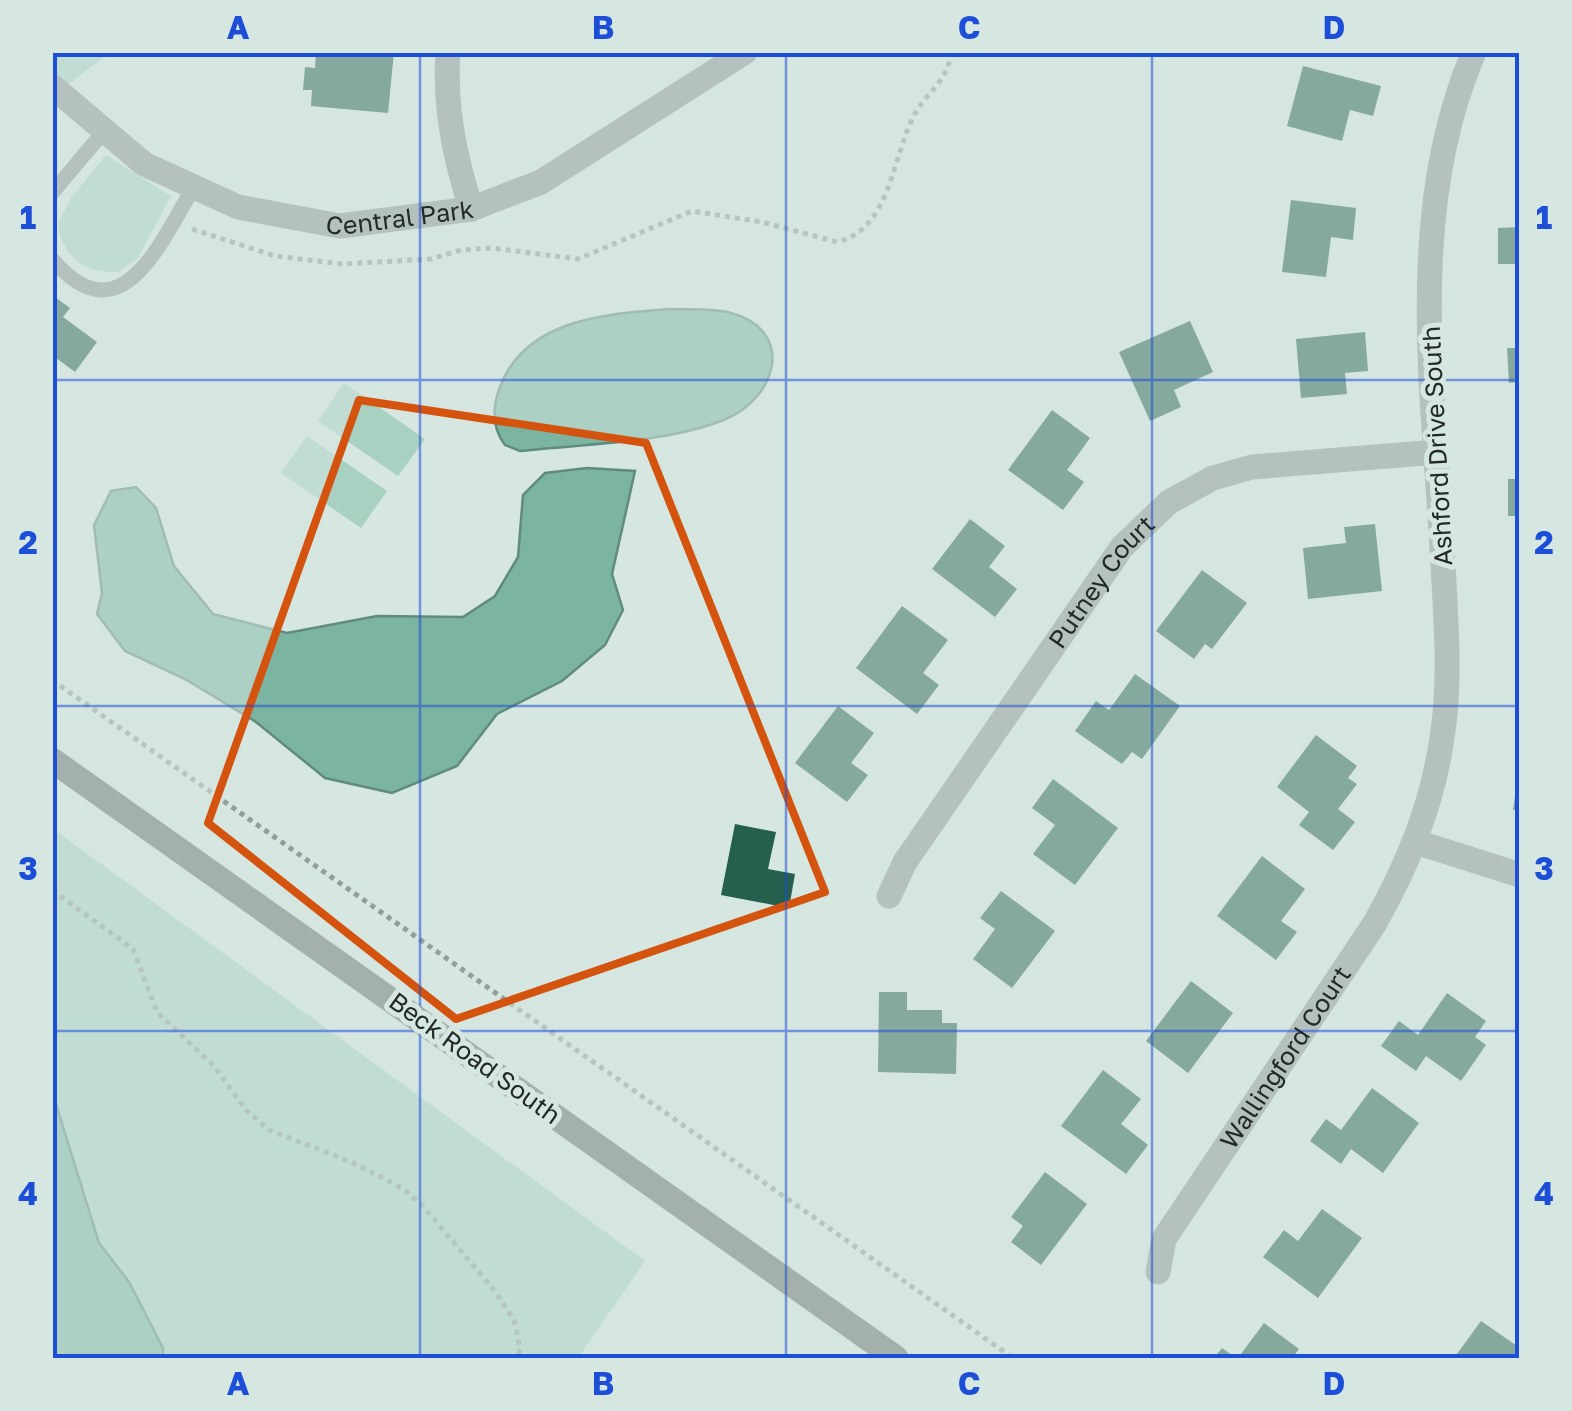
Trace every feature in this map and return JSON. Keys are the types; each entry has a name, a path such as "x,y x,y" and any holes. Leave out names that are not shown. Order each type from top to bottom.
{"main road":[{"name":"Beck Road South","path":"52,760 896,1358"}],"street":[{"path":"448,52 445,90 454,150 471,209"},
{"name":"Central Park","path":"52,86 144,164 238,207 340,226 471,209 541,182 745,52"},
{"name":"Ashford Drive South","path":"1416,842 1436,772 1446,696 1431,298 1435,190 1450,114 1474,52"},
{"name":"Putney Court","path":"889,896 905,862 1122,548 1169,502 1212,478 1252,466 1436,452"},
{"path":"1416,842 1520,875"},
{"name":"Wallingford Court","path":"1158,1272 1164,1238 1375,923 1416,842"}],"lane":[{"path":"52,193 105,130"},
{"path":"52,259 72,281 103,290 138,278 194,186"},
{"path":"138,278 150,292"}],"path":[{"path":"190,228 274,256 342,264 416,260 492,248 578,259 692,211 762,222 836,242 848,240 868,224 880,204 916,111 942,84 952,52"},
{"path":"52,680 1013,1358"},
{"path":"52,890 134,948 157,1012 214,1066 246,1110 269,1130 350,1161 402,1188 422,1205 494,1290 514,1320 518,1358"}],"highlighted area":[{"path":"359,400 646,443 825,892 456,1019 208,823"}],"shaded area":[{"path":"53,53 109,53 53,96"},
{"path":"106,155 171,196 138,258 119,272 96,270 78,262 65,246 58,224 71,198"},
{"path":"669,309 731,313 765,334 772,364 758,396 744,409 703,427 652,438 520,451 505,445 496,427 496,400 509,368 525,349 545,335 592,318"},
{"path":"344,383 425,439 398,476 318,421"},
{"path":"307,436 387,491 361,528 281,473"},
{"path":"587,468 635,471 612,574 623,610 605,645 562,681 497,714 457,766 392,793 325,778 256,722 185,679 125,651 97,614 102,593 94,525 111,491 136,487 156,508 174,566 213,614 287,633 377,616 463,617 495,596 518,557 523,495 545,473"},
{"path":"52,828 645,1261 578,1358 53,1358"},
{"path":"52,1091 99,1243 129,1282 163,1348 163,1358 53,1358"}],"building":[{"path":"316,52 394,52 388,113 311,106 312,90 303,90 305,67 315,68"},
{"path":"1303,66 1381,86 1373,116 1350,110 1342,141 1287,126"},
{"path":"1291,200 1356,208 1353,240 1331,237 1326,277 1282,272"},
{"path":"1520,227 1520,264 1498,264 1498,228"},
{"path":"52,295 70,308 63,317 97,342 75,372 52,355"},
{"path":"1190,321 1213,372 1174,390 1181,407 1150,421 1119,352"},
{"path":"1365,332 1368,371 1345,373 1347,394 1301,398 1296,339"},
{"path":"1507,348 1520,348 1520,382 1509,383"},
{"path":"1052,410 1090,438 1067,470 1084,482 1063,510 1008,470"},
{"path":"1508,479 1520,479 1520,516 1508,516"},
{"path":"970,519 1005,546 989,567 1017,589 995,617 932,569"},
{"path":"1375,524 1382,591 1308,599 1303,548 1346,543 1344,527"},
{"path":"1202,570 1247,603 1212,649 1205,644 1194,659 1156,631"},
{"path":"902,606 948,640 923,673 939,685 917,714 856,668"},
{"path":"1135,674 1180,706 1142,759 1132,752 1122,764 1075,731 1096,701 1109,710"},
{"path":"838,706 874,733 851,763 868,775 847,802 795,763"},
{"path":"1316,735 1357,766 1348,778 1357,784 1338,809 1355,822 1333,850 1299,825 1309,812 1277,787"},
{"path":"1053,779 1118,828 1075,885 1033,854 1055,825 1032,808"},
{"path":"1517,781 1520,810 1513,810"},
{"path":"735,824 776,832 768,869 795,874 789,908 721,895"},
{"path":"1262,856 1305,889 1281,921 1297,932 1276,960 1217,916"},
{"path":"1001,891 1055,931 1012,988 973,959 995,929 980,918"},
{"path":"1191,981 1233,1013 1188,1073 1146,1041"},
{"path":"879,992 907,992 907,1010 942,1010 942,1023 957,1023 956,1074 878,1072"},
{"path":"1447,993 1486,1021 1475,1037 1486,1045 1461,1081 1426,1056 1416,1071 1381,1046 1399,1021 1418,1035"},
{"path":"1103,1070 1141,1099 1121,1124 1148,1145 1126,1174 1061,1126"},
{"path":"1372,1088 1419,1123 1383,1173 1351,1149 1341,1164 1310,1141 1326,1119 1341,1130"},
{"path":"1045,1172 1087,1204 1041,1265 1011,1242 1023,1226 1011,1217"},
{"path":"1322,1209 1362,1238 1318,1298 1263,1257 1284,1230 1298,1241"},
{"path":"1481,1321 1520,1348 1520,1358 1454,1358"},
{"path":"1264,1323 1299,1349 1292,1358 1238,1358"},
{"path":"1222,1348 1236,1358 1214,1358"}]}
